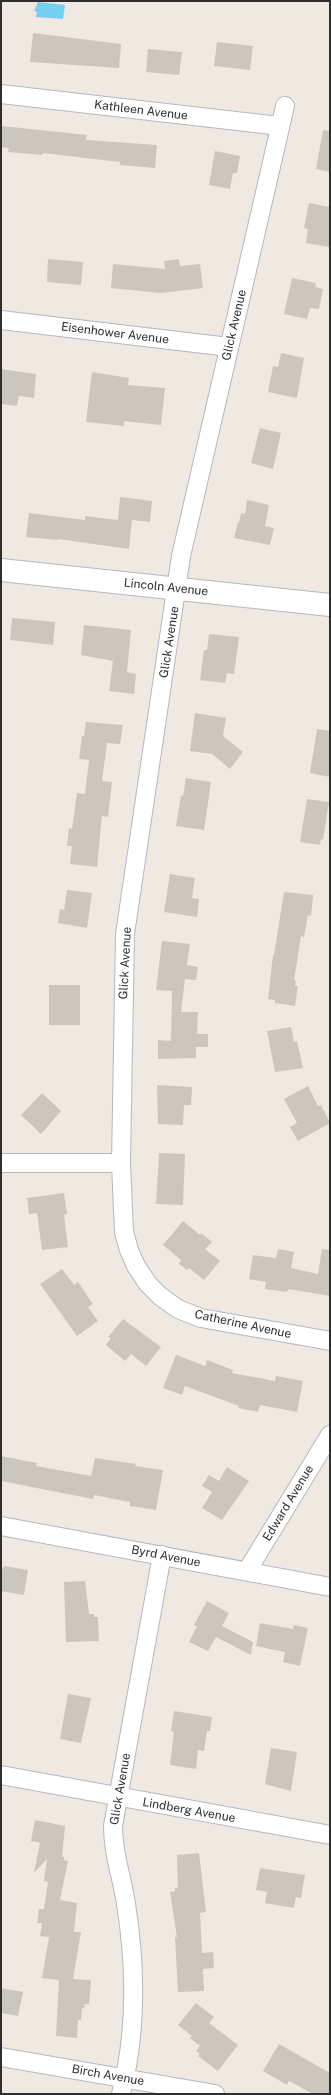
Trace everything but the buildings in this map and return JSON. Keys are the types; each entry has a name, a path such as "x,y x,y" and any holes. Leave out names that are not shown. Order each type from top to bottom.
{"street":[{"name":"Kathleen Avenue","path":"1,94 280,126"},
{"name":"Glick Avenue","path":"121,1163 125,934 181,556 284,106"},
{"name":"Eisenhower Avenue","path":"1,320 229,347"},
{"name":"Lincoln Avenue","path":"1,570 330,605"},
{"path":"1,1163 121,1163"},
{"name":"Catherine Avenue","path":"121,1163 124,1232 129,1250 136,1266 148,1284 160,1296 178,1309 201,1318 330,1341"},
{"name":"Edward Avenue","path":"247,1571 330,1435"},
{"name":"Byrd Avenue","path":"1,1526 330,1587"},
{"name":"Glick Avenue","path":"123,2086 132,2033 134,1989 132,1945 127,1909 113,1847 113,1826 162,1555"},
{"name":"Lindberg Avenue","path":"1,1775 118,1798 330,1835"},
{"name":"Birch Avenue","path":"1,2057 123,2086 215,2094"}],"water":[{"path":"38,2 65,5 63,19 36,17 37,12 34,11"}]}
